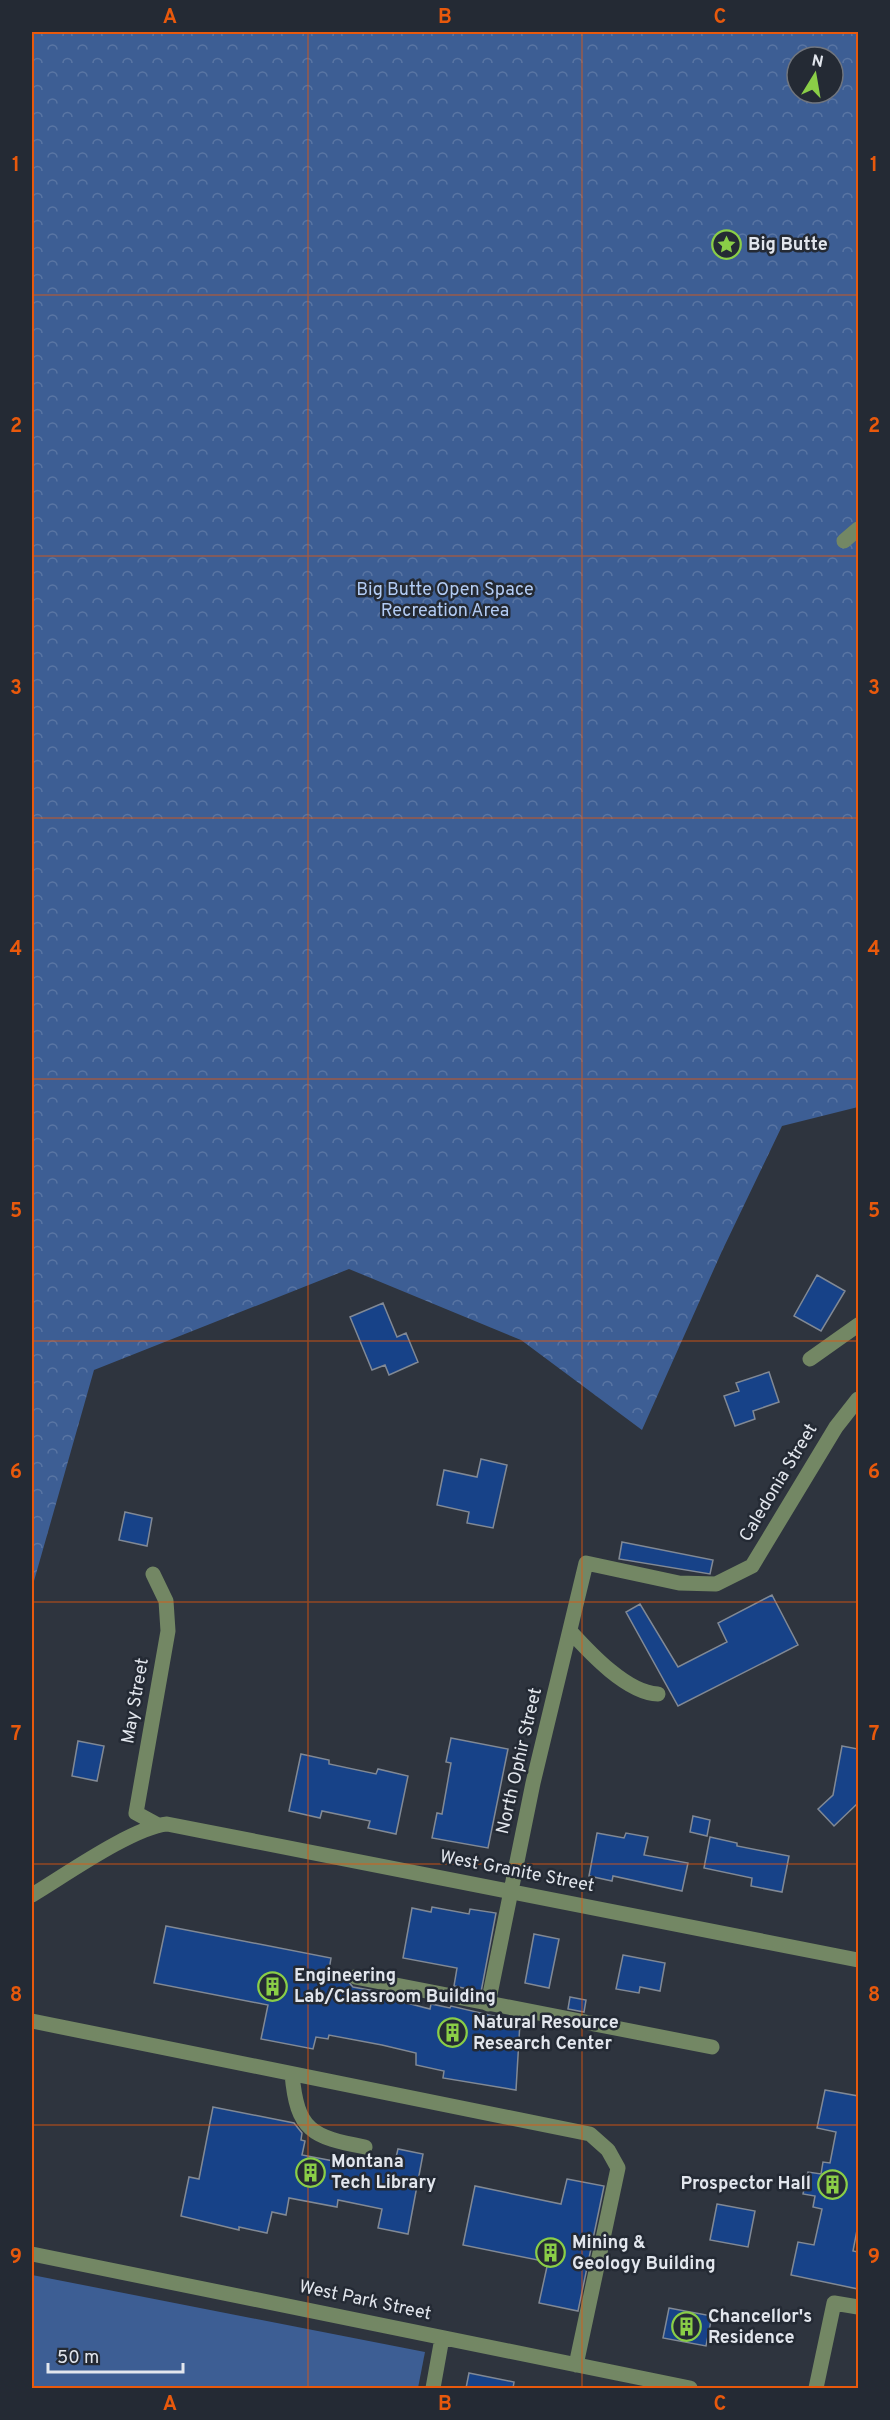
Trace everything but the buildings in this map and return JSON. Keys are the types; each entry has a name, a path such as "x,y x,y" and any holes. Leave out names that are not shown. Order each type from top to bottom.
{"street":[{"path":"844,541 858,529"},
{"path":"810,1359 858,1325"},
{"name":"Caledonia Street","path":"586,1563 679,1583 716,1584 752,1566 836,1427 858,1399"},
{"name":"North Ophir Street","path":"488,2004 533,1783 586,1563"},
{"name":"May Street","path":"153,1574 166,1602 168,1631 136,1813 162,1824"},
{"path":"570,1631 595,1658 626,1681 649,1694 658,1694"},
{"path":"32,1895 132,1835 162,1824"},
{"name":"West Granite Street","path":"162,1824 858,1960"},
{"path":"355,1977 712,2047"},
{"path":"32,2021 590,2134 608,2150 618,2168 576,2365"},
{"path":"292,2074 294,2103 311,2131 338,2142 366,2146"},
{"name":"West Park Street","path":"32,2254 690,2388"},
{"path":"816,2388 834,2303 858,2307"},
{"path":"434,2388 442,2338"}],"green space":[{"name":"Big Butte Open Space Recreation Area","path":"32,32 858,32 858,1107 782,1126 722,1251 642,1430 521,1340 349,1269 94,1370 32,1588"},
{"path":"32,2275 425,2352 418,2388 32,2388"}],"place":[{"name":"Big Butte","path":"727,245"},
{"name":"Engineering Lab/Classroom Building","path":"273,1986"},
{"name":"Natural Resource Research Center","path":"452,2033"},
{"name":"Montana Tech Library","path":"310,2172"},
{"name":"Prospector Hall","path":"832,2184"},
{"name":"Mining & Geology Building","path":"551,2253"},
{"name":"Chancellor's Residence","path":"687,2327"}]}
